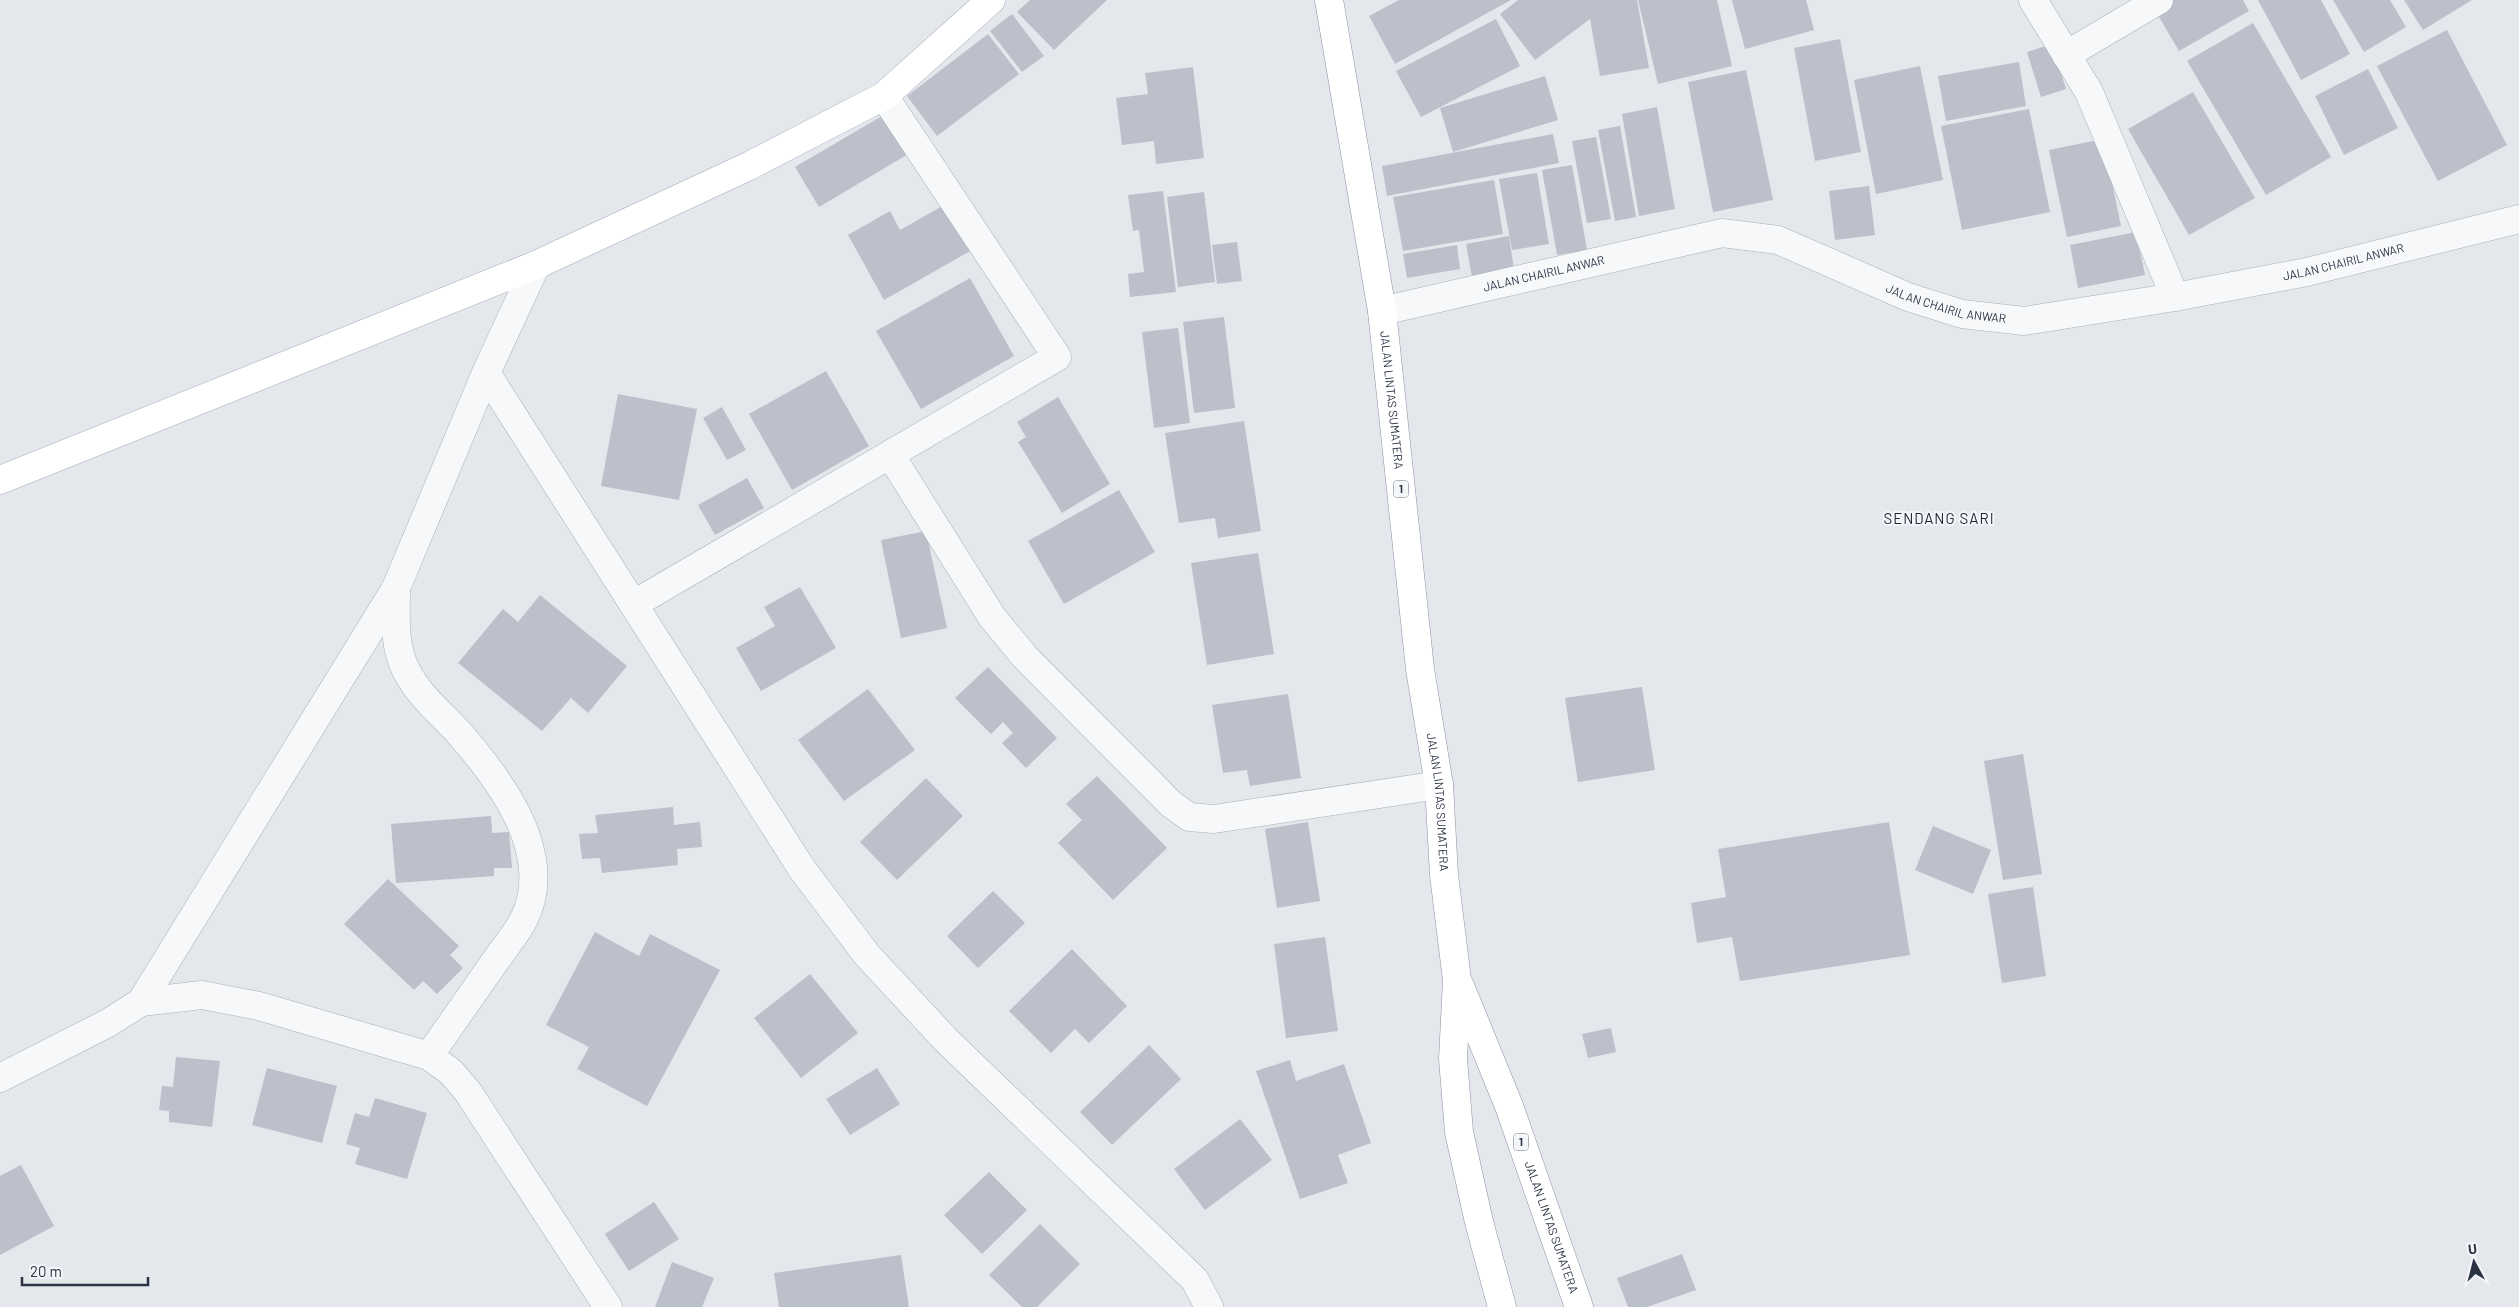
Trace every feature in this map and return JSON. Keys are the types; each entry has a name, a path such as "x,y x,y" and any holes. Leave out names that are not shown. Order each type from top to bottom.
{"main road":[{"path":"0,480 536,265 749,166 884,96 991,0"},
{"name":"JALAN LINTAS SUMATERA","path":"1329,0 1382,311 1420,669 1439,785 1444,875 1458,980 1453,1058 1459,1132 1479,1222 1502,1307"},
{"name":"JALAN LINTAS SUMATERA","path":"1458,980 1509,1106 1579,1307"}],"street":[{"path":"2033,0 2089,92 2175,298"},
{"path":"2066,55 2160,0"},
{"path":"634,604 891,456 1057,357 884,96"},
{"name":"JALAN CHAIRIL ANWAR","path":"1382,311 1722,233 1778,240 1908,297 1962,314 2024,321 2175,298 2307,272 2519,219"},
{"path":"0,1078 108,1023 141,1002 396,588 486,373 536,265"},
{"path":"486,373 802,869 867,955 946,1040 1195,1280 1210,1307"},
{"path":"891,456 982,601 1025,657 1171,804 1188,817 1214,819 1439,785"},
{"path":"396,588 396,639 405,668 422,696 458,731 488,768 519,820 531,851 532,887 524,919 429,1056"},
{"path":"141,1002 202,995 259,1006 429,1056 451,1072 468,1092 608,1307"}],"building":[{"path":"1030,0 1107,0 1054,50 1017,12"},
{"path":"1399,0 1511,0 1395,64 1369,16"},
{"path":"1518,0 1637,0 1649,68 1600,76 1590,19 1535,60 1500,14"},
{"path":"1638,0 1717,0 1732,66 1658,84"},
{"path":"1732,0 1806,0 1814,30 1745,49"},
{"path":"2173,0 2243,0 2249,11 2179,51 2155,10"},
{"path":"2258,0 2321,0 2350,54 2301,80"},
{"path":"2333,0 2390,0 2406,27 2364,52"},
{"path":"2404,0 2472,0 2423,30"},
{"path":"1012,14 1044,56 1022,72 990,31"},
{"path":"1496,19 1520,66 1421,117 1396,71"},
{"path":"2253,23 2331,157 2266,195 2187,61"},
{"path":"2447,30 2507,145 2438,181 2377,66"},
{"path":"988,34 1019,74 937,136 907,96"},
{"path":"1840,39 1861,152 1815,161 1794,48"},
{"path":"2052,44 2066,89 2041,97 2027,52"},
{"path":"2019,62 2026,106 1946,121 1938,76"},
{"path":"1920,66 1943,180 1876,194 1854,80"},
{"path":"1193,67 1204,158 1156,164 1154,141 1122,145 1116,98 1148,94 1145,73"},
{"path":"2368,69 2398,128 2344,155 2315,96"},
{"path":"1746,70 1773,200 1713,212 1688,82"},
{"path":"1545,76 1558,120 1453,152 1440,108"},
{"path":"2193,92 2255,198 2189,235 2128,129"},
{"path":"1657,107 1675,209 1639,216 1622,114"},
{"path":"2029,109 2050,212 1962,230 1941,126"},
{"path":"887,113 910,153 819,207 795,167"},
{"path":"1620,126 1636,217 1615,221 1598,130"},
{"path":"1553,134 1559,163 1387,196 1382,166"},
{"path":"1596,137 1611,219 1587,223 1572,141"},
{"path":"2103,139 2121,226 2067,237 2049,150"},
{"path":"1572,165 1587,250 1557,255 1542,170"},
{"path":"1537,173 1549,244 1512,250 1499,179"},
{"path":"1494,180 1503,234 1403,251 1393,197"},
{"path":"1869,186 1875,235 1835,240 1829,191"},
{"path":"1163,191 1176,292 1130,297 1128,274 1144,272 1139,230 1133,231 1128,195"},
{"path":"1204,192 1215,282 1178,287 1167,197"},
{"path":"946,204 972,250 884,300 848,235 890,211 900,230"},
{"path":"2136,232 2145,275 2078,288 2070,245"},
{"path":"1509,236 1514,270 1472,277 1466,244"},
{"path":"1237,242 1242,281 1217,284 1212,245"},
{"path":"1457,245 1460,269 1407,278 1403,254"},
{"path":"970,278 1014,356 921,409 876,331"},
{"path":"1224,317 1235,408 1194,413 1183,322"},
{"path":"1178,328 1190,423 1154,428 1142,332"},
{"path":"826,371 869,446 792,490 749,414"},
{"path":"618,394 697,409 679,500 601,486"},
{"path":"1058,397 1110,484 1062,513 1018,442 1026,437 1017,422"},
{"path":"722,407 746,450 727,460 703,418"},
{"path":"1244,421 1261,531 1218,538 1215,518 1179,523 1165,433"},
{"path":"747,478 764,508 715,535 698,505"},
{"path":"1119,490 1155,552 1064,604 1028,541"},
{"path":"926,531 947,628 901,638 881,540"},
{"path":"1258,553 1274,654 1207,665 1191,563"},
{"path":"800,587 836,648 761,691 736,648 775,626 764,607"},
{"path":"540,595 627,666 588,713 571,698 542,731 458,663 503,609 518,622"},
{"path":"988,667 1057,738 1026,768 1002,743 1013,733 1003,722 991,734 955,698"},
{"path":"1642,687 1655,770 1578,782 1565,698"},
{"path":"868,689 915,750 844,801 798,740"},
{"path":"1288,694 1301,778 1250,786 1247,770 1223,773 1212,705"},
{"path":"2023,754 2042,874 2003,880 1984,761"},
{"path":"1097,776 1167,848 1113,900 1058,843 1082,820 1066,804"},
{"path":"926,778 963,816 897,880 860,842"},
{"path":"673,807 674,825 700,822 702,847 677,849 678,865 602,873 600,858 582,859 579,834 598,833 595,815"},
{"path":"491,816 492,833 509,832 512,868 494,868 494,876 396,883 391,824"},
{"path":"1308,822 1320,901 1277,908 1265,829"},
{"path":"1889,822 1910,955 1740,981 1732,937 1697,943 1691,903 1726,897 1718,849"},
{"path":"1933,826 1991,850 1973,894 1915,870"},
{"path":"388,879 459,946 450,955 463,968 437,994 423,981 414,990 344,924"},
{"path":"2033,887 2046,976 2002,983 1988,894"},
{"path":"993,891 1025,923 978,968 947,936"},
{"path":"595,932 639,956 650,934 720,970 647,1106 577,1069 589,1047 546,1025"},
{"path":"1325,937 1338,1031 1286,1038 1274,944"},
{"path":"1072,949 1127,1006 1089,1043 1075,1029 1051,1053 1009,1011"},
{"path":"810,974 858,1033 801,1078 754,1018"},
{"path":"1611,1028 1616,1052 1588,1058 1582,1034"},
{"path":"1149,1045 1181,1079 1112,1145 1080,1112"},
{"path":"176,1057 220,1061 212,1127 169,1122 169,1111 159,1110 162,1086 173,1087"},
{"path":"1290,1060 1296,1081 1344,1064 1371,1143 1338,1155 1348,1183 1300,1199 1256,1071"},
{"path":"267,1068 337,1086 322,1143 252,1125"},
{"path":"877,1068 900,1104 850,1135 826,1099"},
{"path":"375,1098 427,1113 407,1179 355,1164 360,1148 346,1144 355,1113 369,1117"},
{"path":"1240,1119 1272,1160 1205,1210 1174,1169"},
{"path":"21,1165 54,1226 0,1255 0,1176"},
{"path":"989,1172 1027,1210 982,1254 944,1215"},
{"path":"654,1202 679,1239 629,1271 605,1234"},
{"path":"1040,1224 1080,1264 1037,1307 1022,1307 989,1275"},
{"path":"1682,1254 1696,1290 1647,1307 1628,1307 1617,1278"},
{"path":"901,1255 909,1307 779,1307 774,1273"},
{"path":"672,1262 714,1278 702,1307 655,1307"}],"district":[{"name":"SENDANG SARI","path":"1939,519"}]}
